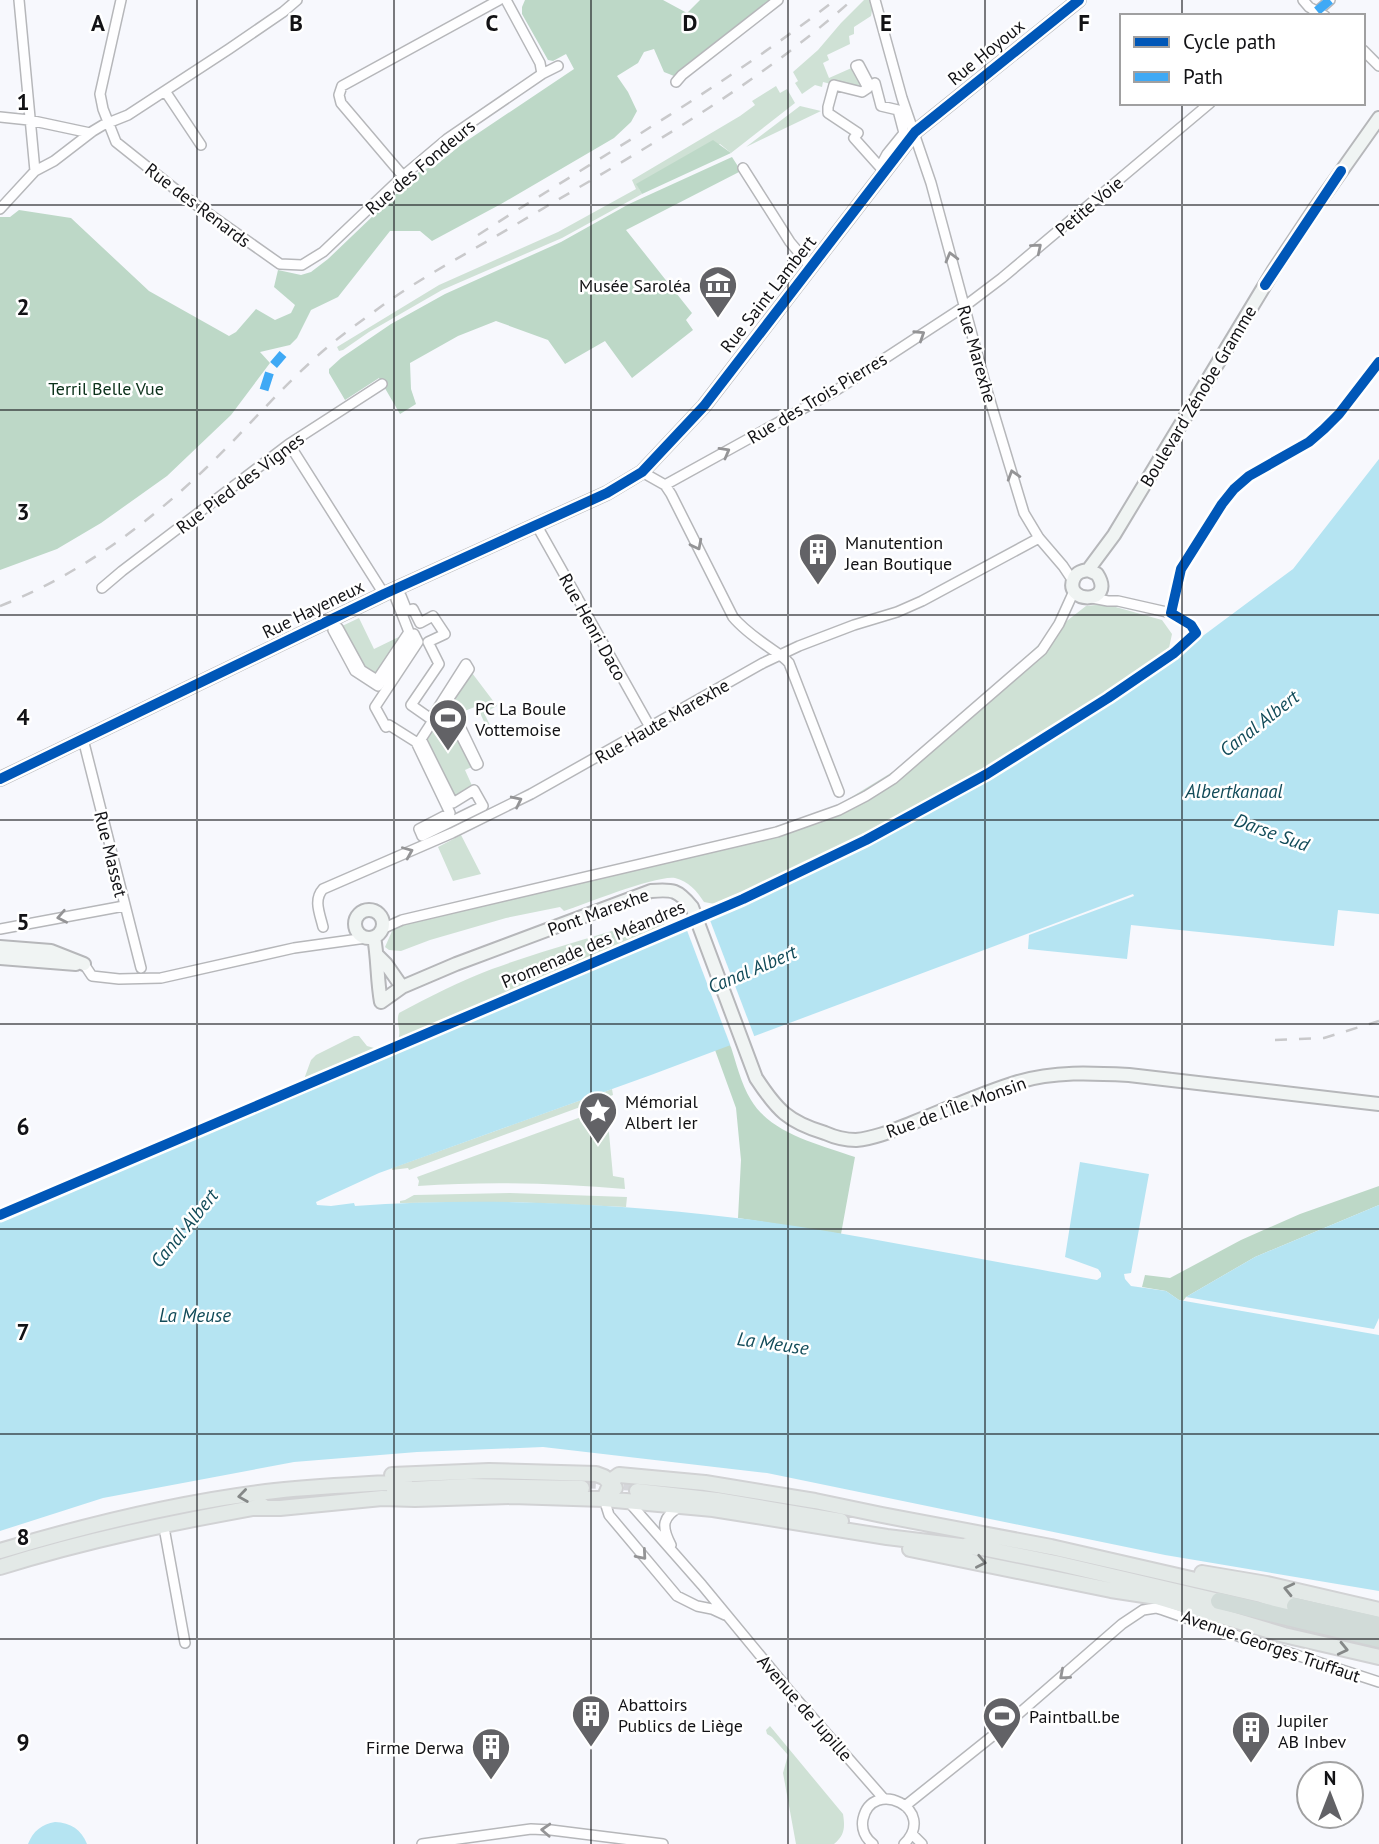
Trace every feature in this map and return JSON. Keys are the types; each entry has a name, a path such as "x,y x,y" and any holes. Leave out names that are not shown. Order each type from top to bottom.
{"highway":[{"path":"1219,1601 1379,1639"},
{"path":"1295,1606 1379,1625"}],"main road":[{"path":"311,1488 376,1476 489,1471 596,1474 604,1477 610,1484 681,1506 977,1548"},
{"path":"604,1499 614,1477 619,1475 735,1487 1110,1560 1250,1592 1295,1606"},
{"path":"0,1551 155,1511 229,1497 311,1488 454,1480 582,1484 468,1486 337,1496 137,1530 0,1567"},
{"path":"634,1492 760,1506 1056,1563 1219,1601"},
{"path":"255,1508 382,1498 512,1496 604,1499 634,1492 758,1499 978,1539 1295,1606"},
{"path":"0,1576 78,1553 165,1533 279,1514 415,1499"},
{"path":"819,1527 886,1544 1157,1597 1284,1635 1379,1657"},
{"path":"1110,1560 1135,1561 1256,1581 1379,1610"}],"street":[{"path":"19,0 35,171"},
{"path":"108,123 100,94 121,0"},
{"path":"0,209 35,171 54,161 90,133 128,116 297,0"},
{"path":"403,176 341,103 339,94 342,86 499,0"},
{"path":"506,0 541,63 542,74"},
{"path":"676,82 778,0"},
{"name":"Rue Marexhe","path":"875,0 902,98 931,183 988,394 1024,513 1039,538 1063,566 1079,579"},
{"name":"Rue Hoyoux","path":"915,132 1079,0"},
{"path":"1303,0 1318,14 1330,0"},
{"path":"1365,52 1379,66"},
{"path":"859,65 870,86 875,83 881,106 898,110 904,133 880,167 854,138 858,133 828,113 828,107 834,85 862,92 868,88 856,66 859,65"},
{"name":"Rue des Fondeurs","path":"302,265 323,252 403,176 447,139 542,74 558,66"},
{"path":"165,91 201,145"},
{"name":"Petite Voie","path":"965,306 1208,105"},
{"path":"0,117 29,120 90,133"},
{"name":"Boulevard Zénobe Gramme","path":"1079,579 1114,535 1280,260 1379,118"},
{"name":"Rue des Renards","path":"108,123 116,142 185,197 280,264 302,265"},
{"name":"Rue Saint Lambert","path":"642,472 704,406 915,132"},
{"path":"743,168 790,242 811,267"},
{"name":"Rue des Trois Pierres","path":"665,485 835,391 965,306"},
{"name":"Rue Pied des Vignes","path":"102,588 289,444 382,384"},
{"path":"289,444 384,594"},
{"path":"642,472 665,485 733,617 789,663 839,792"},
{"name":"Rue Hayeneux","path":"0,779 384,594 537,526 642,472"},
{"name":"Rue Henri Daco","path":"537,526 584,614 650,727"},
{"name":"Rue Haute Marexhe","path":"323,928 317,903 318,894 323,889 452,833 531,794 781,654 922,601 1039,538"},
{"path":"1171,613 1181,569"},
{"path":"1079,579 1097,574 1101,588 1092,598"},
{"path":"1079,579 1081,597 1118,601 1171,613 1191,625 1196,632 1174,653"},
{"path":"0,947 51,951 84,964 92,976 119,979 161,978 294,948 374,934 402,920 777,832 839,810 893,779 1042,650 1059,624 1079,579"},
{"path":"1101,588 1118,601"},
{"path":"401,596 407,611 412,609 419,623 433,616 445,634 428,642 439,664 411,705 431,719 466,664 469,668 445,704 452,719 456,718 478,764 476,765 454,722 451,723 443,705 421,739 453,803 474,790 483,806 422,836 419,830 450,813 416,742 389,725 386,727 375,707 418,642 414,634 379,686 355,671 333,630 338,628 361,670 377,680 409,632 396,599 401,596"},
{"name":"Rue Masset","path":"83,739 141,968"},
{"name":"Pont Marexhe","path":"377,955 381,1002 402,986 456,964 651,891 667,889 685,898 693,911 744,1046"},
{"path":"0,929 124,906"},
{"path":"374,934 377,955 402,986"},
{"path":"0,958 84,964"},
{"name":"Rue de l'Île Monsin","path":"744,1046 756,1078 787,1117 802,1126 854,1140 886,1133 1018,1081 1054,1074 1129,1076 1379,1104"},
{"name":"Avenue de Jupille","path":"634,1492 675,1553 884,1799"},
{"name":"Avenue de Jupille","path":"604,1499 609,1515 677,1596 727,1616"},
{"name":"Avenue de Jupille","path":"675,1553 664,1527 668,1517 681,1506"},
{"path":"165,1533 185,1643"},
{"name":"Avenue Georges Truffaut","path":"905,1806 1143,1610 1163,1610 1379,1682"},
{"path":"873,1844 865,1835 863,1820 870,1806 884,1799 892,1799 905,1806 913,1819 912,1834 904,1844"},
{"path":"422,1844 531,1829 551,1829 663,1844"},
{"path":"912,1834 922,1844"}],"green space":[{"name":"Terril Belle Vue","path":"525,0 663,0 687,13 700,0 769,0 674,76 664,72 654,49 644,52 638,63 617,76 637,111 631,122 614,138 432,241 420,231 390,231 338,297 311,310 297,338 290,345 260,352 270,363 231,415 167,476 101,523 57,549 0,570 0,217 10,217 19,210 71,218 149,291 229,336 236,332 256,309 275,320 291,313 295,305 274,287 278,270 301,275 311,272 421,170 435,166 462,144 574,69 566,54 553,61 548,60 522,14"},
{"path":"864,0 871,0 871,16 854,27 854,34 849,36 850,44 827,55 829,60 823,63 829,78 856,66 868,88 862,92 823,82 822,87 815,85 802,94 795,83 798,81 793,72 818,50"},
{"path":"776,86 780,93 787,89 795,103 731,153 720,144 637,185 642,194 562,238 442,290 339,351 337,347 439,285 558,232 636,189 632,180 740,116 755,105 752,101"},
{"path":"800,106 821,111 746,147"},
{"path":"713,140 731,153 642,194 636,184"},
{"path":"732,157 741,171 626,230 692,313 686,320 693,330 632,378 605,341 565,364 548,340 496,321 458,336 410,363 411,389 416,404 400,414 379,378 345,400 329,373 329,369 341,358 391,324 445,294 561,242 629,204"},
{"path":"1105,604 1162,620 1172,634 1169,648 1048,732 924,804 741,896 720,905 704,902 684,881 666,878 564,911 560,907 506,918 401,951 385,947 393,929 452,904 773,829 840,804 894,771 1050,634 1086,606"},
{"path":"359,618 374,649 409,632 377,680 361,670 338,628"},
{"path":"469,669 497,706 484,713 493,731 489,733 477,706 455,715 445,704"},
{"name":"PC La Boule Vottemoise","path":"443,705 476,765 465,770 474,790 453,803 421,739"},
{"path":"461,835 481,874 453,881 438,847"},
{"path":"663,919 666,926 397,1043 399,1013 456,984 549,950 646,921"},
{"path":"359,1036 367,1046 381,1050 303,1082 311,1060 316,1055"},
{"path":"730,1044 744,1087 760,1112 771,1122 812,1143 855,1157 841,1234 738,1218 741,1160 736,1108 715,1050"},
{"path":"612,1089 613,1095 409,1170 392,1170 392,1168"},
{"path":"614,1105 617,1113 606,1119 613,1176 624,1178 625,1189 521,1183 418,1186 417,1177"},
{"path":"1379,1186 1379,1205 1255,1257 1183,1301 1166,1291 1142,1287 1145,1275 1170,1278 1241,1240 1300,1214"},
{"path":"510,1193 627,1197 626,1207 513,1202 400,1203 414,1195"},
{"path":"770,1726 843,1814 843,1830 834,1844 796,1844 783,1773 788,1755 767,1734 766,1730"}],"water":[{"name":"La Meuse","path":"1379,459 1379,914 1338,910 1334,946 1131,925 1127,959 1028,949 1029,935 1134,896 1133,894 651,1075 379,1173 316,1202 317,1205 331,1206 354,1203 355,1206 450,1202 546,1203 689,1213 818,1230 1097,1280 1101,1277 1098,1269 1065,1257 1080,1162 1149,1174 1131,1273 1124,1274 1131,1286 1166,1291 1179,1300 1379,1335 1379,1591 1165,1555 767,1473 543,1447 417,1452 294,1462 103,1498 0,1531 0,1222 714,917 796,880 928,812 1051,741 1157,670 1293,569"},
{"path":"1379,1205 1379,1318 1374,1329 1186,1297 1255,1257"},
{"path":"55,1822 75,1828 87,1844 28,1844 38,1829"}],"pier":[{"path":"708,915 755,1038 731,1047 685,925"}],"tunnel":[{"path":"582,1481 638,1484"}],"railway":[{"path":"478,235 704,93 835,0"},
{"path":"0,606 56,580 109,548 134,529 205,469 285,386 321,353 379,308 427,276 687,122 772,65 852,0"},
{"path":"1275,1040 1324,1038 1379,1021"}],"marked path":[{"path":"1317,11 1330,0"},
{"path":"264,390 271,368 283,354"}],"cycle path":[{"path":"0,779 384,594 607,493 642,472 704,406 915,132 1079,0"},
{"path":"1265,285 1341,171"},
{"name":"Promenade des Méandres","path":"0,1215 743,899 866,840 987,774 1108,698 1174,653 1196,633 1191,625 1171,613 1181,569 1222,504 1249,476 1309,442 1324,429 1379,362"}],"place":[{"name":"Musée Saroléa","path":"718,319"},
{"name":"Manutention Jean Boutique","path":"818,586"},
{"name":"PC La Boule Vottemoise","path":"448,752"},
{"name":"Mémorial Albert Ier","path":"598,1145"},
{"name":"Abattoirs Publics de Liège","path":"591,1748"},
{"name":"Paintball.be","path":"1002,1750"},
{"name":"Jupiler AB Inbev","path":"1251,1764"},
{"name":"Firme Derwa","path":"491,1781"}],"water label":[{"name":"Canal Albert","path":"1259,723"},
{"name":"Albertkanaal","path":"1234,791"},
{"name":"Darse Sud","path":"1272,832"},
{"name":"Canal Albert","path":"752,969"},
{"name":"Canal Albert","path":"184,1228"}]}
